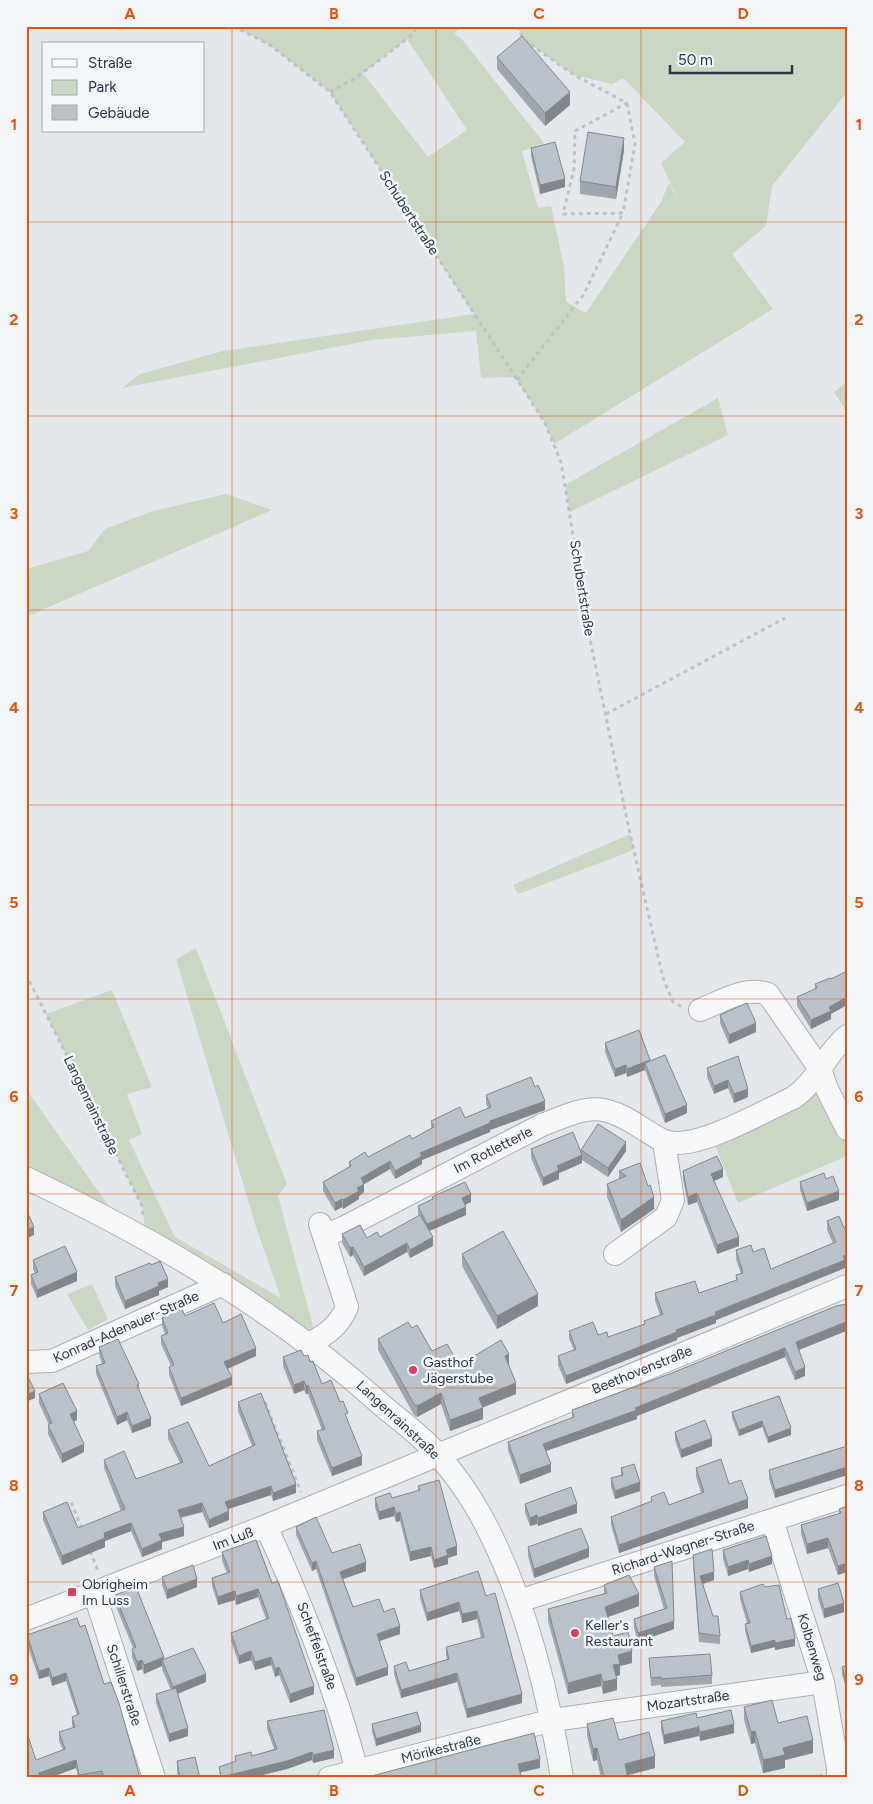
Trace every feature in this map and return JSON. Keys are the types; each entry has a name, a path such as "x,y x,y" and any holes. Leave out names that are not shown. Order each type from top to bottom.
{"street":[{"path":"700,1010 745,992 757,990 768,994 820,1069 827,1089 847,1128"},
{"path":"614,1254 666,1216 673,1200 664,1142 677,1144 692,1141 762,1112 804,1091 834,1046 847,1036"},
{"name":"Im Rotletterle","path":"309,1344 328,1333 338,1324 347,1307 322,1230 343,1228 542,1125 576,1111 595,1108 620,1114 664,1142"},
{"name":"Langenrainstraße","path":"26,1178 146,1237 224,1284 309,1344 354,1379 438,1454 480,1514 519,1601 553,1720 562,1778"},
{"name":"Konrad-Adenauer-Straße","path":"26,1362 57,1359 224,1284"},
{"name":"Beethovenstraße","path":"438,1454 847,1286"},
{"name":"Im Luß","path":"26,1619 266,1526 438,1454"},
{"name":"Richard-Wagner-Straße","path":"519,1601 847,1496"},
{"name":"Kolbenweg","path":"772,1520 823,1682 841,1771"},
{"name":"Scheffelstraße","path":"266,1526 307,1616 334,1692 357,1771"},
{"name":"Schillerstraße","path":"99,1590 154,1778"},
{"name":"Mozartstraße","path":"553,1720 823,1682"},
{"name":"Mörikestraße","path":"329,1778 553,1720"}],"path":[{"name":"Schubertstraße","path":"233,26 270,45 330,92 544,421 561,462 590,639 634,849 668,994 673,1002 678,1005 690,1010 700,1010"},
{"path":"330,92 356,78 412,35 418,26"},
{"path":"517,26 524,40 574,75 627,103"},
{"path":"517,380 584,294 624,213 635,144 627,103"},
{"path":"624,213 563,214 574,169 575,131 627,103"},
{"path":"606,714 784,618"},
{"name":"Langenrainstraße","path":"26,974 142,1206 146,1237"},
{"path":"265,1402 308,1509"},
{"path":"56,1508 71,1502 85,1539"},
{"path":"89,1548 99,1590"}],"green space":[{"path":"233,26 462,26 454,34 461,38 544,143 522,151 538,208 551,206 564,267 566,302 586,313 661,202 669,183 678,200 661,163 685,142 623,78 612,84 574,75 524,40 517,26 847,26 847,92 772,186 766,226 732,254 773,309 554,444 544,421 515,377 481,378 476,331 372,340 122,388 140,374 223,351 474,314 330,92 270,45","holes":["407,39 467,130 428,157 363,73"]},
{"path":"847,382 847,412 834,392"},
{"path":"718,398 728,435 570,512 565,485"},
{"path":"226,494 272,510 26,617 26,569 88,551 105,529 153,511"},
{"path":"630,834 634,849 629,852 518,894 513,885"},
{"path":"196,948 287,1184 278,1196 314,1330 347,1307 309,1344 146,1237 142,1206 46,1014 112,990 152,1087 127,1094 142,1134 129,1140 175,1237 281,1298 256,1227 176,959"},
{"path":"812,1081 847,1129 847,1156 738,1203 711,1135"},
{"path":"26,1089 115,1215 26,1172"},
{"path":"92,1284 108,1319 88,1330 67,1294"}],"building":[{"path":"522,36 570,92 545,113 497,57"},
{"path":"588,132 624,138 616,187 580,181"},
{"path":"555,142 565,179 540,185 531,148"},
{"path":"847,971 847,997 829,1007 831,1011 811,1020 797,997 817,988 815,984"},
{"path":"747,1003 756,1023 729,1035 720,1015"},
{"path":"639,1030 650,1060 627,1069 626,1065 615,1069 605,1043"},
{"path":"665,1055 687,1105 665,1114 645,1063"},
{"path":"738,1056 748,1089 734,1094 728,1080 714,1086 707,1068"},
{"path":"531,1077 535,1087 538,1085 545,1101 490,1121 490,1123 420,1153 422,1156 395,1171 390,1161 361,1178 364,1184 357,1188 359,1191 335,1203 323,1182 351,1166 349,1162 365,1152 368,1157 410,1135 412,1139 434,1127 431,1121 460,1107 465,1118 491,1107 486,1095"},
{"path":"598,1124 626,1142 608,1168 581,1150"},
{"path":"573,1132 582,1155 557,1166 559,1170 543,1178 531,1149"},
{"path":"717,1156 723,1169 711,1174 739,1237 717,1245 697,1193 688,1197 683,1171"},
{"path":"640,1163 654,1197 621,1220 607,1184 626,1176 619,1171"},
{"path":"824,1173 826,1179 833,1176 839,1191 807,1203 800,1182"},
{"path":"465,1182 471,1194 462,1198 466,1207 427,1224 418,1206 433,1199 432,1197"},
{"path":"26,1209 34,1227 26,1230"},
{"path":"420,1215 433,1237 410,1250 407,1243 364,1267 353,1247 350,1248 342,1234 360,1225 367,1238 377,1232 380,1237"},
{"path":"839,1216 844,1228 847,1227 847,1255 843,1256 845,1260 715,1312 716,1315 676,1330 677,1332 566,1376 558,1356 576,1349 569,1331 593,1322 598,1335 607,1332 608,1337 645,1324 644,1321 663,1314 655,1293 695,1281 699,1293 737,1280 736,1275 743,1273 736,1250 751,1245 753,1252 764,1248 771,1269 836,1242 827,1221"},
{"path":"503,1231 538,1294 497,1316 462,1254"},
{"path":"65,1246 77,1272 37,1290 31,1275 38,1272 33,1260"},
{"path":"160,1261 168,1279 158,1283 159,1286 125,1301 115,1277"},
{"path":"214,1303 223,1323 241,1314 256,1348 224,1362 232,1377 181,1398 169,1367 174,1365 161,1336 168,1333 162,1318 182,1309 185,1316"},
{"path":"847,1304 847,1324 846,1322 796,1342 805,1367 795,1372 785,1348 635,1408 637,1410 543,1444 551,1464 520,1475 508,1442 574,1417 572,1410 672,1373 836,1306"},
{"path":"408,1322 412,1328 417,1325 432,1351 447,1344 459,1365 501,1340 509,1354 505,1356 516,1383 479,1398 483,1408 450,1420 441,1393 417,1406 414,1404 378,1339"},
{"path":"118,1339 139,1384 137,1385 151,1418 132,1426 127,1412 117,1417 96,1366 105,1363 99,1347"},
{"path":"301,1350 304,1356 308,1355 310,1362 313,1361 322,1384 331,1380 340,1402 343,1401 348,1413 345,1414 362,1456 332,1468 317,1431 325,1429 308,1385 306,1386 304,1381 294,1385 283,1357"},
{"path":"28,1377 35,1391 26,1395 26,1378"},
{"path":"63,1383 77,1411 70,1414 84,1444 62,1454 48,1425 52,1423 39,1394"},
{"path":"261,1393 296,1484 273,1493 271,1486 225,1502 229,1511 209,1520 202,1503 178,1510 184,1527 159,1534 162,1540 142,1549 131,1523 104,1533 105,1538 62,1556 43,1512 67,1502 78,1528 125,1509 104,1460 124,1451 136,1479 183,1462 168,1430 188,1422 209,1466 255,1445 238,1402"},
{"path":"779,1396 791,1428 768,1437 762,1421 739,1430 732,1412"},
{"path":"705,1420 712,1438 681,1450 675,1432"},
{"path":"847,1446 847,1467 775,1490 769,1470"},
{"path":"721,1459 729,1484 741,1480 748,1499 619,1545 611,1517 652,1501 651,1497 664,1492 669,1505 704,1492 696,1468"},
{"path":"634,1464 640,1482 615,1491 611,1478 623,1475 621,1468"},
{"path":"439,1480 457,1546 446,1550 448,1555 434,1560 431,1547 410,1552 400,1512 396,1514 394,1507 379,1512 375,1498 390,1493 392,1498 420,1490 418,1486"},
{"path":"571,1487 577,1504 538,1518 537,1515 530,1518 525,1504"},
{"path":"847,1506 847,1563 838,1566 828,1538 807,1544 801,1525 841,1513 839,1509"},
{"path":"316,1517 332,1553 360,1544 366,1562 340,1572 353,1607 379,1599 384,1612 394,1608 400,1626 377,1634 388,1667 356,1678 316,1561 312,1563 296,1527"},
{"path":"581,1528 589,1548 534,1569 528,1547"},
{"path":"766,1536 772,1556 749,1564 748,1560 728,1567 723,1550"},
{"path":"256,1540 272,1583 278,1581 314,1686 290,1694 279,1667 275,1669 271,1657 255,1662 251,1651 239,1656 231,1633 269,1618 258,1589 236,1596 235,1591 218,1597 212,1578 230,1572 222,1552"},
{"path":"712,1549 714,1572 700,1576 713,1616 718,1616 720,1636 699,1633 693,1555"},
{"path":"672,1561 674,1621 638,1633 634,1619 667,1608 654,1567"},
{"path":"193,1565 197,1579 167,1590 162,1577"},
{"path":"478,1571 486,1596 495,1593 522,1694 467,1709 457,1673 401,1690 394,1666 406,1662 409,1671 449,1659 446,1647 484,1637 477,1611 462,1614 459,1602 427,1613 420,1590"},
{"path":"629,1575 639,1594 605,1607 613,1636 628,1632 632,1651 618,1655 620,1664 613,1665 617,1679 603,1682 601,1674 568,1683 548,1609 607,1593 604,1585"},
{"path":"838,1583 844,1603 824,1609 818,1589"},
{"path":"763,1584 765,1587 779,1585 787,1619 791,1618 795,1639 775,1643 775,1640 751,1646 745,1624 750,1623 740,1592"},
{"path":"136,1587 164,1657 144,1665 142,1660 137,1662 132,1649 136,1647 115,1595"},
{"path":"77,1618 80,1627 85,1625 104,1684 111,1682 119,1703 140,1778 104,1778 102,1771 79,1775 76,1760 39,1773 40,1778 26,1778 26,1730 36,1760 65,1749 59,1732 75,1727 72,1717 79,1714 66,1673 52,1678 49,1668 39,1671 27,1635"},
{"path":"193,1648 206,1674 173,1687 162,1660"},
{"path":"710,1654 712,1675 651,1678 649,1658"},
{"path":"847,1665 847,1684 842,1667"},
{"path":"176,1688 188,1728 169,1734 156,1694"},
{"path":"772,1700 778,1723 807,1716 813,1740 783,1748 785,1755 763,1760 755,1731 751,1732 744,1707"},
{"path":"324,1710 334,1750 313,1755 312,1752 287,1761 221,1777 219,1767 236,1761 235,1756 251,1752 252,1756 277,1749 267,1721"},
{"path":"731,1710 734,1724 700,1732 699,1727 664,1735 661,1721 696,1713 697,1718"},
{"path":"417,1712 421,1725 376,1739 372,1724"},
{"path":"613,1718 619,1740 649,1732 655,1756 625,1764 628,1778 604,1778 597,1748 593,1749 587,1724"},
{"path":"534,1733 540,1759 518,1764 521,1776 515,1778 364,1778"},
{"path":"195,1757 200,1778 180,1778 177,1761"},
{"path":"822,1775 823,1778 800,1778"}],"place":[{"name":"Gasthof Jägerstube","path":"413,1370"},
{"name":"Obrigheim Im Luss","path":"72,1592"},
{"name":"Keller's Restaurant","path":"575,1633"}]}
